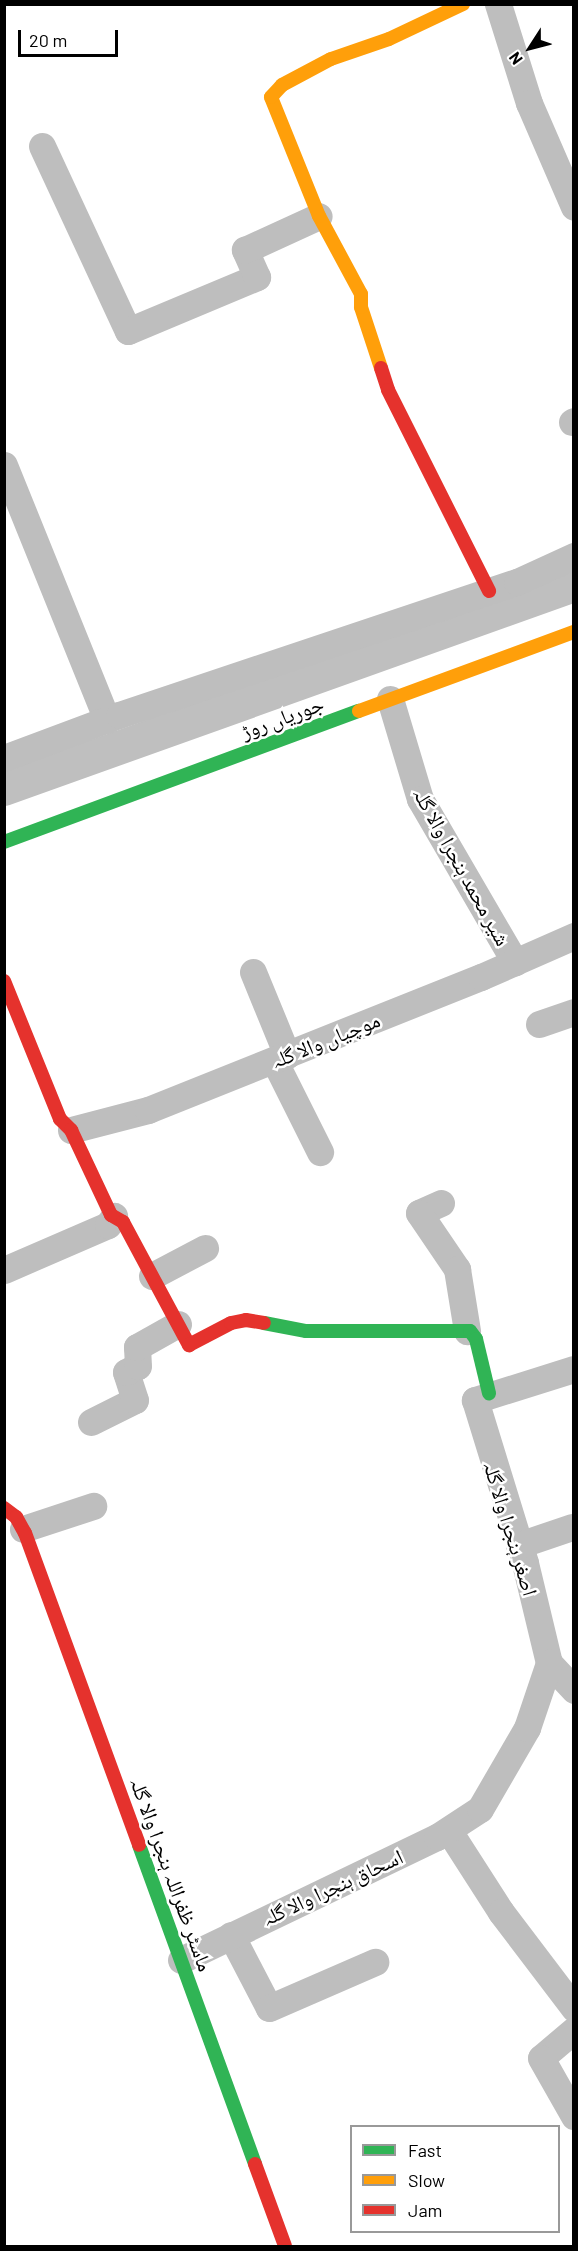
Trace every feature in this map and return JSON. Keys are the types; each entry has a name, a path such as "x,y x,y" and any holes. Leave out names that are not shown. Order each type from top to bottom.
{"street":[{"path":"463,4 390,39 331,59 274,92 272,105 319,216 361,294 361,307 388,390 489,591"},
{"path":"498,4 529,103 573,207"},
{"path":"42,146 128,331 257,277 245,249 319,216"},
{"path":"4,465 107,720"},
{"path":"4,758 107,720 489,591 573,556"},
{"name":"جوریاں روڑ","path":"4,842 573,632"},
{"name":"شیر محمد ہنجرا والا گلہ","path":"390,699 420,799 515,962"},
{"name":"موچیاں والا گلہ","path":"71,1130 148,1110 515,962 573,936"},
{"path":"253,972 280,1058 320,1152"},
{"path":"4,981 60,1119 71,1130 114,1216 123,1222 189,1344 231,1323 246,1320 306,1331 468,1331"},
{"path":"539,1024 573,1012"},
{"path":"441,1203 419,1213 457,1269 468,1331 476,1339 485,1394 573,1370"},
{"path":"4,1270 108,1225 114,1216"},
{"path":"152,1276 205,1248"},
{"path":"91,1422 135,1400 126,1372 138,1366 137,1347 178,1324"},
{"name":"اصغر ہنجرا والا گلہ","path":"485,1394 475,1400 476,1410 519,1545 549,1663"},
{"path":"14,1518 93,1506"},
{"name":"ماسٹر ظفراللہ ہنجرا والا گلہ","path":"14,1518 181,1960 285,2247"},
{"path":"519,1545 572,1527"},
{"path":"549,1663 573,1690"},
{"name":"اسحاق ہنجرا والا گلہ","path":"181,1960 449,1831 480,1809 523,1737 549,1663"},
{"path":"449,1831 501,1912 573,2008"},
{"path":"231,1935 269,2008 375,1962"},
{"path":"573,2030 541,2058 573,2116"}],"waterway":[{"path":"4,789 574,585"}],"traffic: fast":[{"path":"4,842 359,711"},
{"path":"264,1323 306,1331 470,1331 476,1339 489,1393"},
{"path":"139,1845 255,2164"}],"traffic: slow":[{"path":"381,368 361,307 361,294 319,216 271,97 282,85 331,59 389,39 463,4"},
{"path":"359,711 574,632"}],"traffic: jam":[{"path":"381,368 388,390 489,591"},
{"path":"4,981 60,1119 71,1130 111,1215 123,1222 189,1345 231,1323 246,1320 264,1323"},
{"path":"4,1508 16,1517 25,1533 139,1845"},
{"path":"255,2164 285,2246"}]}
